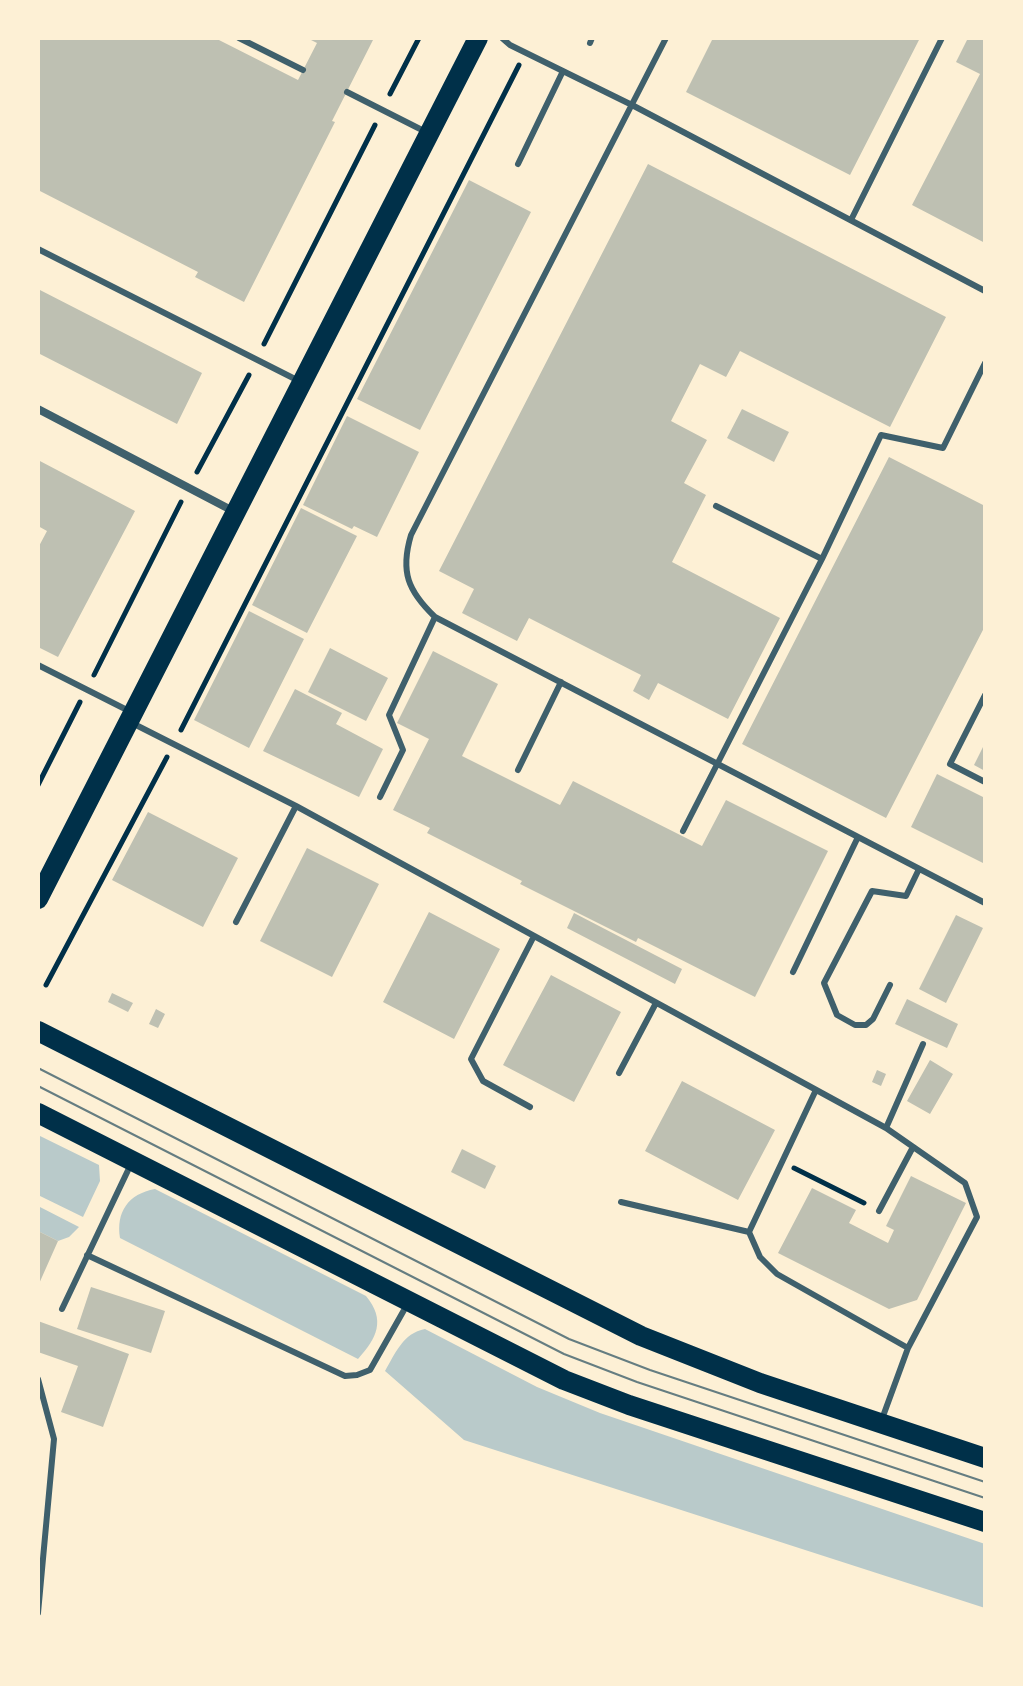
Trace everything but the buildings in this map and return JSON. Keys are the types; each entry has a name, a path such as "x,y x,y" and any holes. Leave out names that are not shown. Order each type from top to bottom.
{"main road":[{"path":"38,899 478,38"},
{"path":"38,1031 641,1336 760,1383 985,1458"},
{"path":"38,1113 596,1393 985,1522"}],"street":[{"path":"38,409 236,512"}],"lane":[{"path":"239,38 303,70"},
{"path":"502,38 985,291"},
{"path":"666,38 411,535 405,555 408,577 416,599 435,617 985,903"},
{"path":"851,220 942,38"},
{"path":"518,164 563,71"},
{"path":"347,92 429,133"},
{"path":"38,249 303,383"},
{"path":"683,831 822,559 881,435 943,448 985,363"},
{"path":"716,506 822,559"},
{"path":"380,797 403,750 389,715 435,617"},
{"path":"38,665 87,689 174,744 296,806 815,1092 886,1128 965,1183 977,1217 908,1348 880,1423"},
{"path":"518,770 561,682"},
{"path":"985,695 950,764 985,782"},
{"path":"236,922 296,806"},
{"path":"793,972 858,837"},
{"path":"890,985 873,1019 866,1025 855,1025 837,1015 824,983 872,891 906,896 919,869"},
{"path":"530,1107 483,1081 471,1059 534,936"},
{"path":"619,1073 656,1003"},
{"path":"886,1128 923,1044"},
{"path":"815,1092 749,1232 760,1257 777,1274 908,1348"},
{"path":"879,1211 913,1147"},
{"path":"62,1309 133,1160"},
{"path":"621,1202 749,1232"},
{"path":"87,1255 345,1376 370,1370 409,1300"},
{"path":"38,1379 54,1439 38,1613"}],"path":[{"path":"38,785 419,38"},
{"path":"46,985 174,744 525,52"},
{"path":"782,1162 879,1211"}],"shaded area":[{"path":"38,1135 99,1165 100,1181 83,1217 38,1195"},
{"path":"155,1189 366,1296 376,1313 377,1329 365,1351 358,1359 120,1238 120,1220 126,1206 138,1195"},
{"path":"38,1206 79,1227 69,1237 58,1241 38,1231"},
{"path":"425,1329 537,1387 600,1413 985,1544 985,1608 464,1440 385,1371 405,1340"}],"tram line":[{"path":"38,1068 569,1339 650,1370 985,1482"},
{"path":"38,1086 564,1354 637,1382 985,1498"}]}
